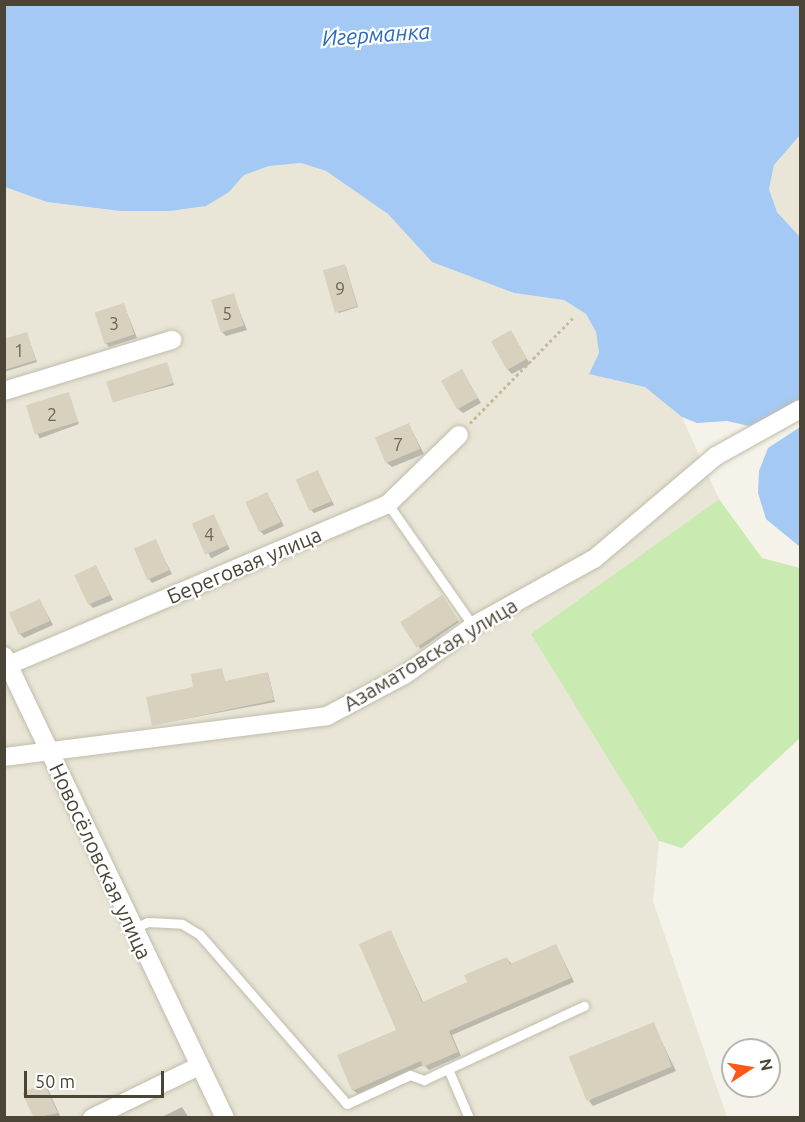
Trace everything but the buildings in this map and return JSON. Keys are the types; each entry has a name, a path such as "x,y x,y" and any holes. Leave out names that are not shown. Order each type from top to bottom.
{"street":[{"path":"4,391 172,340"},
{"name":"Азаматовская улица","path":"4,757 327,716 406,674 473,626 594,559 716,456 801,410"},
{"name":"Береговая улица","path":"7,661 388,504 459,435"},
{"name":"Новосёловская улица","path":"7,661 132,929 225,1118"},
{"path":"93,1118 199,1066"}],"lane":[{"path":"388,504 473,626"},
{"path":"132,929 148,922 182,924 200,935 347,1104 410,1075 424,1080 584,1006"},
{"path":"448,1069 469,1118"}],"path":[{"path":"459,435 573,318"}],"shaded area":[{"path":"800,135 800,237 777,212 769,189 774,165"},
{"path":"301,163 326,171 388,214 432,262 514,293 564,300 586,314 596,332 599,353 589,374 645,387 682,417 719,499 532,634 659,841 653,901 727,1117 5,1118 5,187 47,202 120,211 229,192 244,175 269,166"}],"green space":[{"path":"719,499 762,558 800,568 800,738 682,848 659,841 531,634"}],"water":[{"name":"Игерманка","path":"5,5 800,5 800,135 774,165 769,189 777,212 800,237 800,401 749,426 727,421 697,423 682,417 645,387 589,374 599,353 596,332 586,314 564,300 514,293 432,262 388,214 326,171 301,163 269,166 244,175 229,192 206,206 170,211 120,211 47,202 5,187"},
{"path":"800,427 800,547 766,519 758,493 759,471 768,448"}]}
